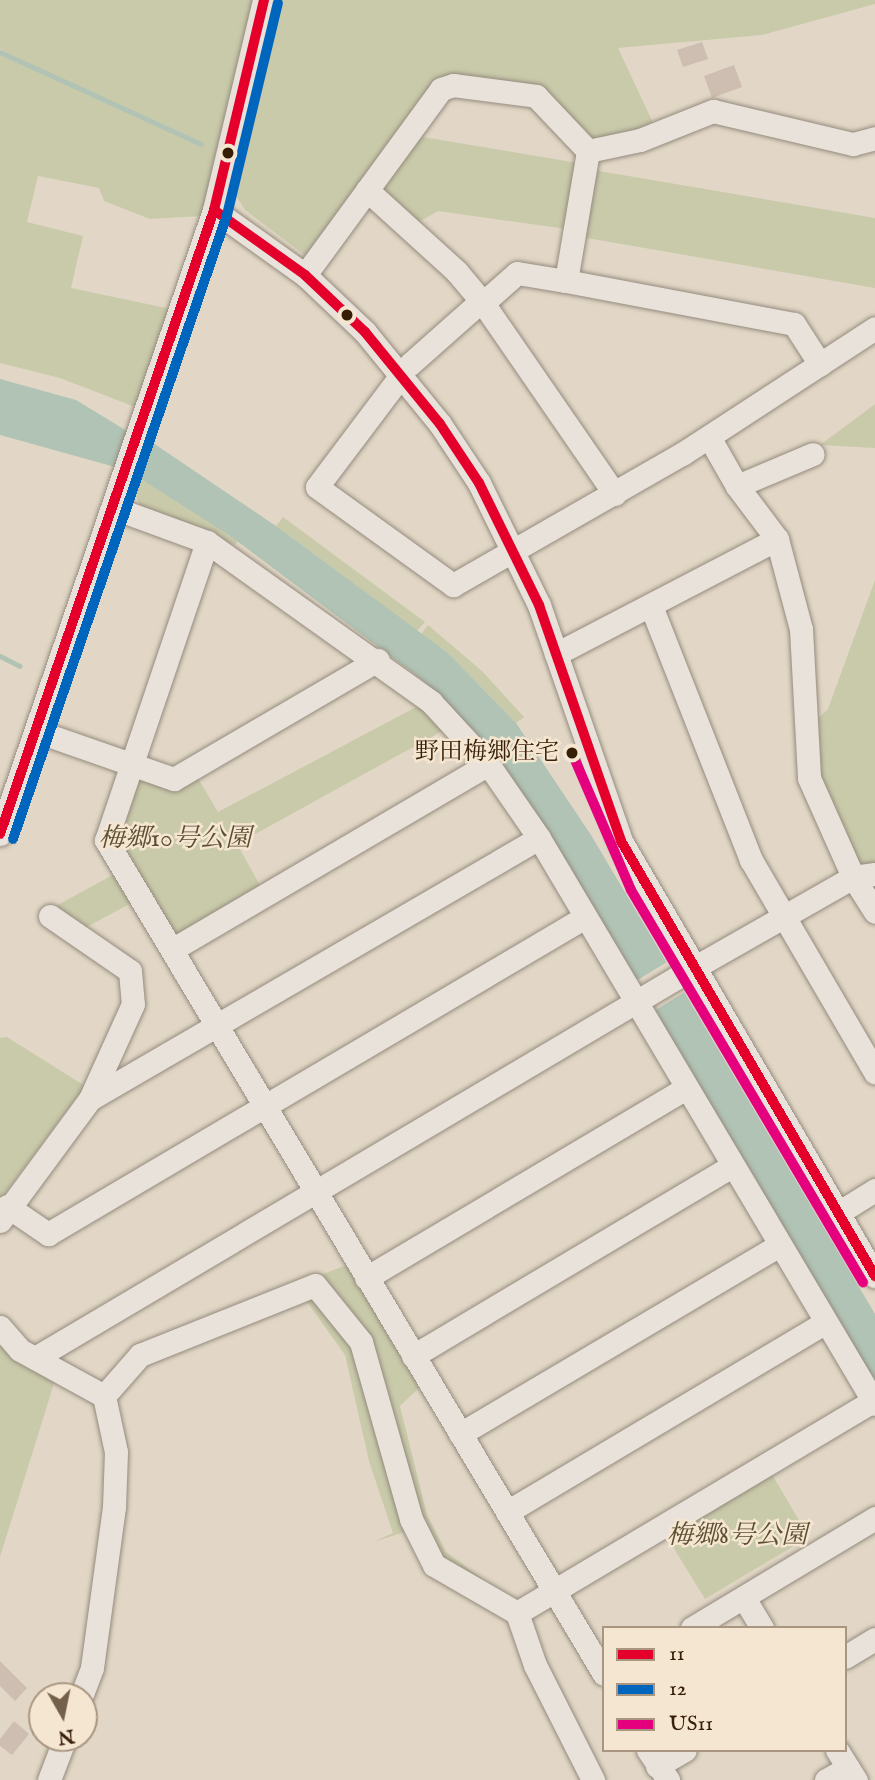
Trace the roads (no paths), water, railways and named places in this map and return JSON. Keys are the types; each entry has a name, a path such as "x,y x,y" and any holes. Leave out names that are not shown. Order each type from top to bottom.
{"street":[{"path":"0,834 39,732 214,210 264,0"},
{"path":"305,275 441,89 453,85 536,96 588,151"},
{"path":"588,151 640,139 713,111 853,144 875,138"},
{"path":"566,281 588,151"},
{"path":"367,190 432,247 482,302 615,494"},
{"path":"214,210 305,275 406,369 472,473 516,552 556,654 621,841 685,973 838,1213 875,1276"},
{"path":"820,364 794,324 517,273 406,369 317,487 453,585 516,552 709,437 875,328"},
{"path":"709,437 737,486 777,539 801,629 809,778 864,875 875,912"},
{"path":"737,486 813,454"},
{"path":"114,508 207,542 378,660 431,702 488,765 641,999 686,1088 874,1403 517,1612"},
{"path":"556,654 777,539"},
{"path":"207,542 106,839 602,1671"},
{"path":"650,607 726,807 784,916 875,1072"},
{"path":"39,732 174,779 378,660"},
{"path":"173,949 488,765"},
{"path":"90,1100 538,838"},
{"path":"35,1357 685,973 784,916 864,875"},
{"path":"50,916 130,971 134,1004 90,1100 4,1213 48,1234 585,916"},
{"path":"366,1278 686,1088"},
{"path":"413,1356 732,1166"},
{"path":"838,1213 875,1190"},
{"path":"460,1434 779,1245"},
{"path":"104,1396 140,1355 315,1285 361,1342 411,1519 434,1565 517,1612 535,1665 593,1780"},
{"path":"507,1512 826,1322"},
{"path":"0,1327 20,1350 104,1396 116,1452 114,1507 92,1668 86,1682"},
{"path":"695,1626 875,1518"},
{"path":"744,1598 761,1626"},
{"path":"847,1656 875,1639"},
{"path":"49,1780 60,1752"},
{"path":"658,1766 682,1752"},
{"path":"826,1780 847,1766"}],"waterway":[{"path":"0,52 201,144"},
{"path":"0,656 20,666"}],"place":[{"name":"野田梅郷住宅","path":"572,753"}],"park label":[{"name":"梅郷10号公園","path":"175,839"},
{"name":"梅郷8号公園","path":"737,1536"}]}
